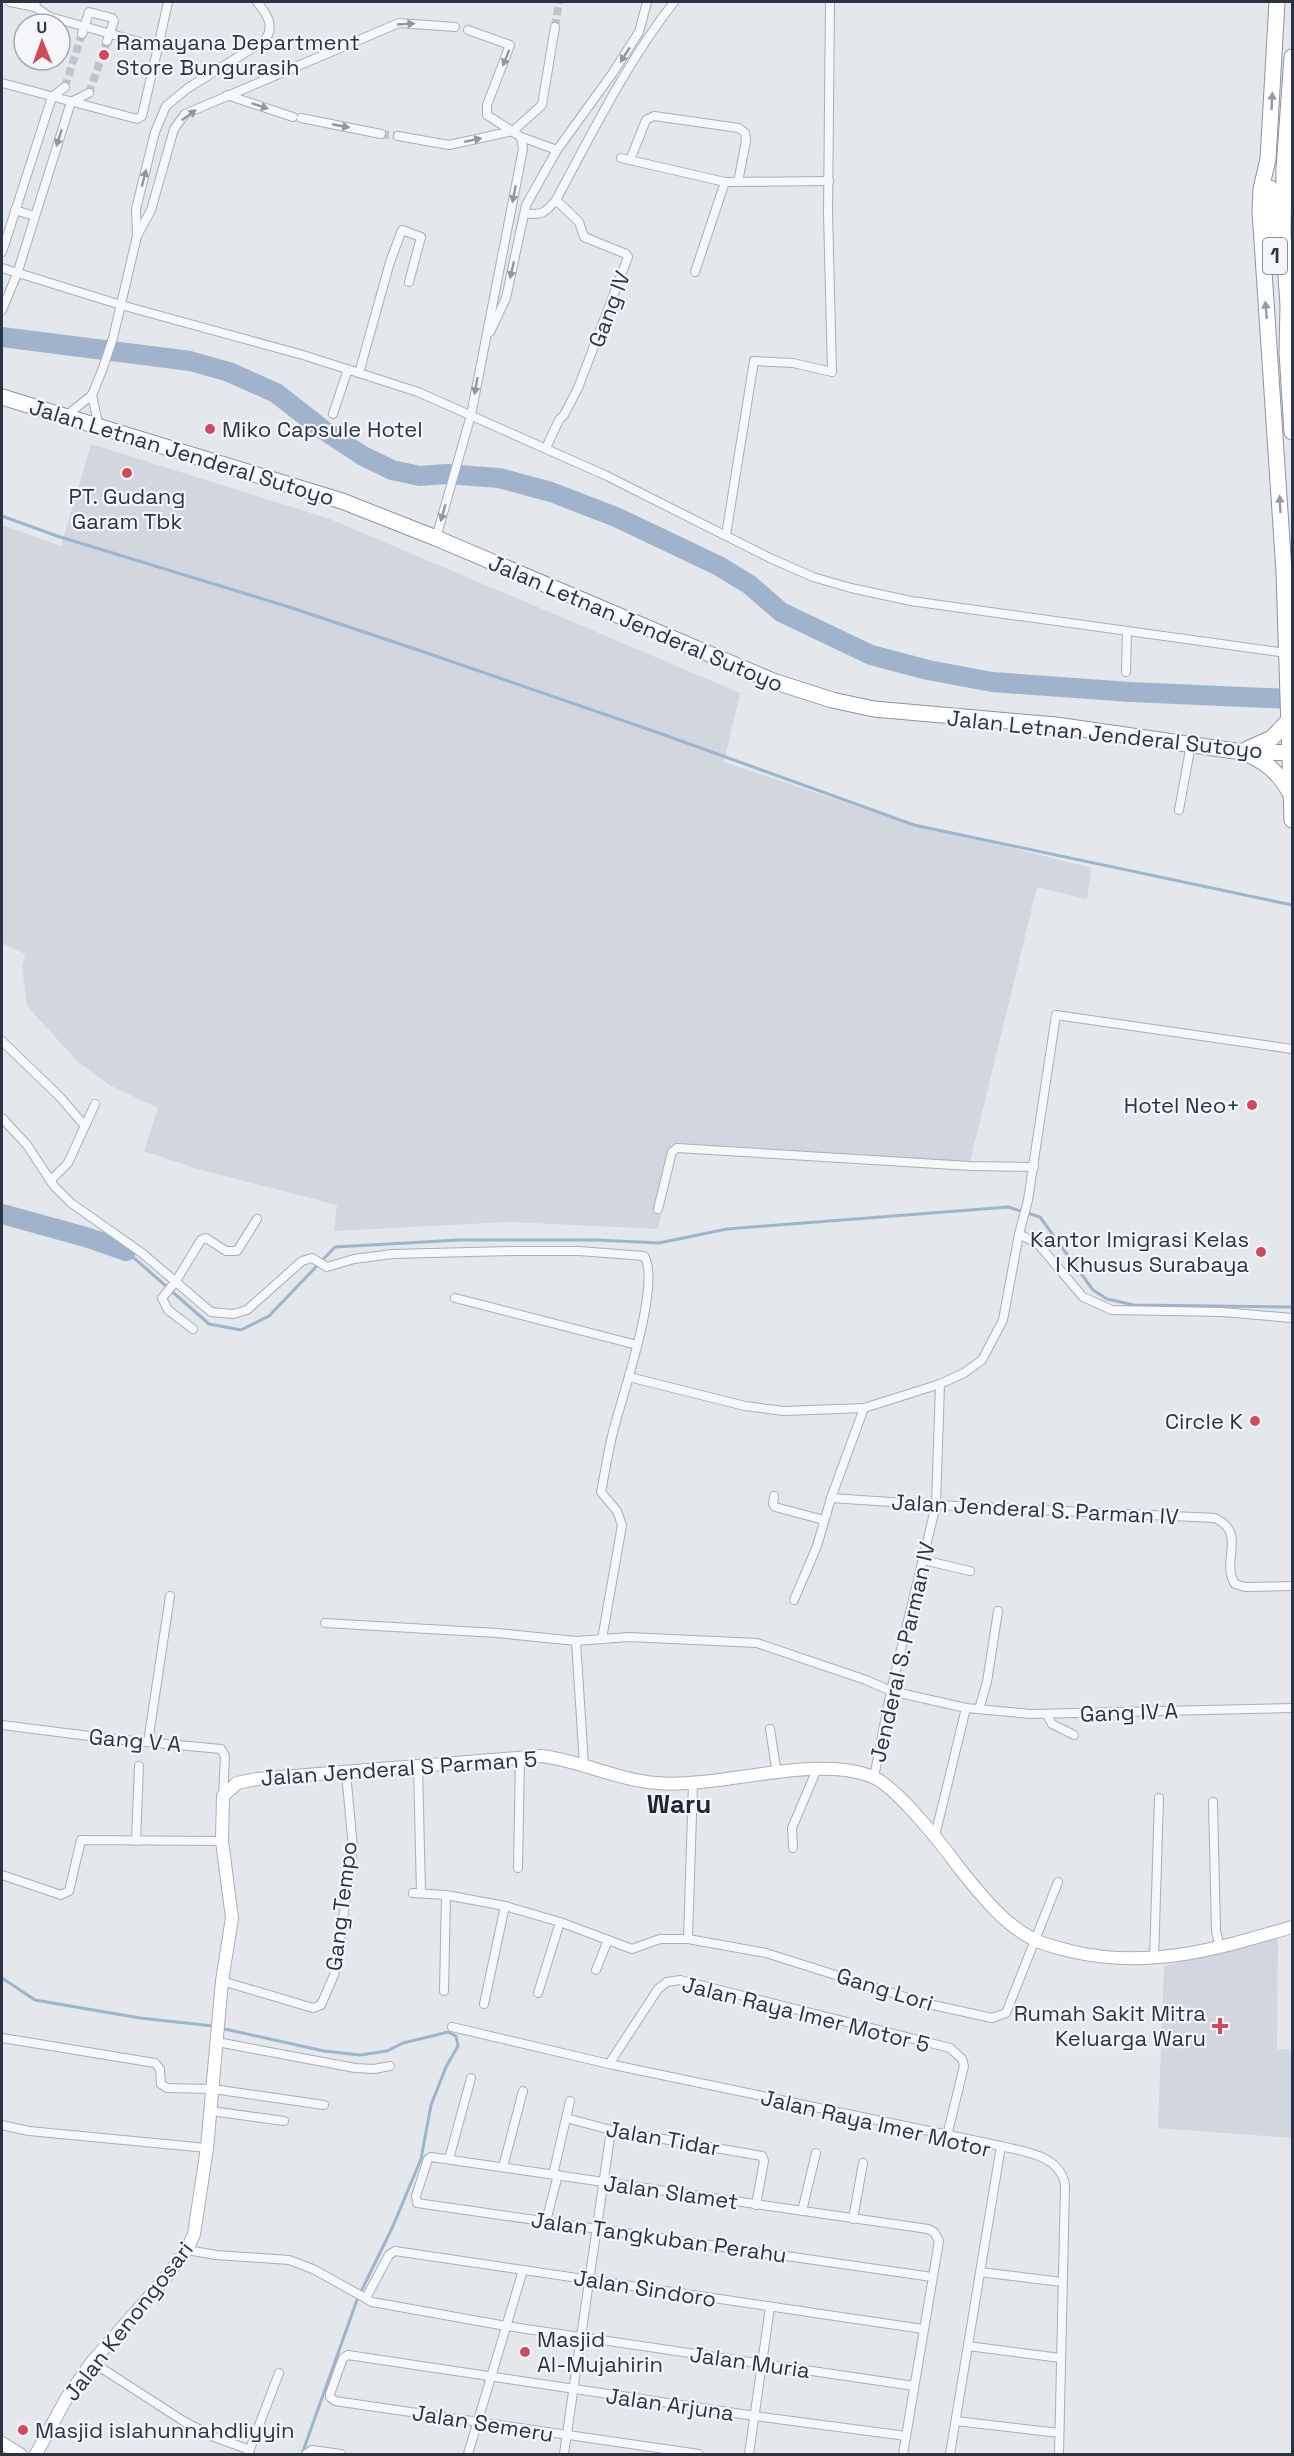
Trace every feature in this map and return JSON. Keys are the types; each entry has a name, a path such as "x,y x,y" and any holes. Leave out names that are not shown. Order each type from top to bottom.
{"highway":[{"name":"1","path":"1277,2 1268,159 1279,306 1287,352"},
{"name":"1","path":"1293,57 1284,169 1283,234 1288,305 1287,352 1293,432"},
{"path":"1268,159 1261,189 1260,211 1275,419 1293,820"},
{"path":"1284,169 1293,201"},
{"name":"Jalan Letnan Jenderal Sutoyo","path":"2,397 342,501 436,538 773,681 832,700 874,709 1056,725 1236,751 1291,753"},
{"path":"1236,751 1260,745 1290,725"},
{"path":"1236,751 1254,757 1270,767 1287,786 1292,798"}],"street":[{"path":"10,2 35,4 50,17 83,30 158,46"},
{"path":"2,83 140,118 168,2"},
{"path":"137,236 136,210 155,132 166,106 188,88 264,40 268,35 270,24 267,15 257,2"},
{"path":"483,347 506,298 526,205 557,150 639,32 647,2"},
{"path":"525,213 538,216 543,214 555,200 610,101 657,24 674,2"},
{"path":"726,535 754,361 793,363 832,372 829,181 830,2"},
{"path":"83,30 89,12 112,18 114,21 108,37"},
{"path":"65,417 92,395 103,368 113,338 137,236 151,210 174,129 185,114 404,22 455,27"},
{"path":"398,136 449,145 513,131 542,105 555,27"},
{"path":"468,30 510,45 487,105 487,115 521,137 557,150"},
{"path":"2,252 52,97 65,87"},
{"path":"2,310 17,274 71,102 89,93"},
{"path":"226,95 297,117 381,134"},
{"path":"738,182 746,141 745,134 739,128 654,116 646,120 625,159 725,182 738,182 829,181"},
{"path":"436,538 471,415 523,149 521,137"},
{"path":"695,272 725,182"},
{"name":"Gang IV","path":"546,448 578,388 628,258 626,254 584,237 579,222 555,200"},
{"path":"15,210 34,216"},
{"path":"358,373 390,262 400,231 403,230 421,237 409,282"},
{"path":"2,268 121,305 303,355 418,392 546,448 813,577 911,601 1287,653"},
{"path":"333,414 348,369"},
{"path":"92,395 99,427"},
{"path":"1126,672 1127,631"},
{"path":"1179,810 1191,744"},
{"path":"629,1377 745,1406 784,1411 864,1408 940,1384 964,1373 982,1360 1003,1320 1034,1167 1056,1016 1293,1049"},
{"path":"2,1041 60,1097 84,1125"},
{"path":"52,1183 68,1162 95,1104"},
{"path":"2,1118 27,1145 52,1183 71,1203 106,1226 211,1312 233,1314 254,1306 302,1261 312,1258 328,1267 368,1256 392,1254 514,1251 640,1254 646,1258 648,1276 646,1299 637,1345 613,1431 601,1492 617,1511 622,1525 603,1639"},
{"path":"658,1209 672,1152 677,1148 970,1166 1034,1167"},
{"path":"193,1329 168,1310 162,1302 165,1293 175,1282 201,1240 206,1238 226,1251 237,1251 257,1219"},
{"path":"1019,1234 1038,1244 1083,1297 1112,1310 1222,1312 1293,1318"},
{"path":"455,1298 637,1345"},
{"name":"Jenderal S. Parman IV","path":"874,1777 891,1691 936,1505 940,1384"},
{"path":"794,1600 817,1546 831,1498 864,1408"},
{"path":"774,1496 775,1507 824,1520"},
{"name":"Jalan Jenderal S. Parman IV","path":"831,1498 1215,1518 1225,1523 1230,1530 1231,1573 1235,1584 1245,1587 1293,1586"},
{"path":"923,1560 970,1572"},
{"path":"148,1742 170,1596"},
{"path":"979,1709 987,1682 998,1611"},
{"name":"Gang IV A","path":"325,1623 497,1633 576,1641 629,1636 757,1643 866,1680 891,1691 966,1708 1047,1715 1293,1708"},
{"path":"576,1641 584,1765"},
{"path":"935,1836 966,1708"},
{"path":"1047,1715 1052,1724 1074,1735"},
{"name":"Gang V A","path":"2,1725 221,1749 225,1756 223,1796"},
{"path":"771,1730 777,1773"},
{"name":"Jalan Jenderal S Parman 5","path":"223,1796 237,1783 250,1780 542,1756 657,1784 693,1783 817,1769 838,1770 874,1777 893,1792 935,1836 985,1900 1017,1929 1036,1941 1082,1954 1154,1959 1220,1948 1293,1927"},
{"path":"518,1868 520,1757"},
{"path":"136,1841 139,1766"},
{"name":"Gang Lori","path":"418,1766 417,1893 446,1895 505,1906 560,1922 632,1949 660,1939 688,1939 766,1953 924,2003 992,2018 1006,2013 1058,1882"},
{"path":"793,1848 792,1828 817,1769"},
{"name":"Gang Tempo","path":"222,1981 313,2008 321,2005 337,1962 353,1847 345,1773"},
{"path":"688,1939 693,1783"},
{"name":"Jalan Kenongosari","path":"36,2454 66,2399 92,2362 187,2250 197,2225 211,2111 222,1981 232,1918 222,1841 223,1796"},
{"path":"1154,1959 1159,1798"},
{"path":"1213,1802 1216,1931 1220,1948"},
{"path":"2,1875 61,1895 69,1891 80,1840 222,1841"},
{"path":"444,1991 446,1895"},
{"path":"484,2004 505,1906"},
{"path":"538,1993 560,1922"},
{"path":"596,1970 608,1940"},
{"name":"Jalan Raya Imer Motor 5","path":"609,2064 658,1989 667,1982 680,1980 950,2048 962,2059 964,2066 947,2136"},
{"name":"Jalan Raya Imer Motor","path":"452,2027 609,2064 1000,2146 950,2454"},
{"path":"2,2038 154,2063 159,2066 163,2087 213,2089 324,2105"},
{"path":"217,2040 355,2068 374,2069 390,2066"},
{"path":"449,2159 471,2078"},
{"path":"503,2167 522,2091"},
{"path":"546,2221 570,2101"},
{"path":"211,2111 284,2121"},
{"name":"Jalan Tidar","path":"566,2118 611,2130 760,2155 764,2160 756,2205"},
{"path":"2,2125 41,2132 207,2148"},
{"path":"564,2454 611,2130"},
{"path":"1000,2146 1038,2156 1053,2163 1063,2174 1065,2185 1059,2454"},
{"path":"802,2211 816,2153"},
{"name":"Jalan Slamet","path":"424,2172 429,2158 449,2159 928,2229 934,2232 939,2241 932,2277"},
{"path":"853,2219 863,2163"},
{"name":"Jalan Tangkuban Perahu","path":"424,2172 416,2196 417,2203 932,2277"},
{"name":"Jalan Muria","path":"187,2250 216,2255 290,2260 314,2269 372,2302 506,2326 914,2386"},
{"name":"Jalan Sindoro","path":"361,2296 380,2273 389,2254 395,2251 923,2329"},
{"path":"468,2454 523,2270"},
{"path":"980,2272 1062,2282"},
{"path":"903,2454 932,2277"},
{"path":"749,2454 770,2307"},
{"path":"968,2346 1060,2358"},
{"name":"Jalan Arjuna","path":"338,2371 344,2356 348,2355 573,2390 906,2436"},
{"path":"92,2362 185,2422 249,2452 279,2373"},
{"name":"Jalan Semeru","path":"338,2371 330,2394 335,2401 699,2454"},
{"path":"956,2421 1059,2433"},
{"path":"2,2443 20,2454"},
{"path":"306,2454 312,2450 341,2454"}],"shaded area":[{"path":"91,444 330,519 740,693 724,762 885,816 1092,868 1087,899 1037,887 970,1162 676,1144 658,1229 509,1222 334,1231 337,1205 194,1168 144,1151 158,1108 111,1086 77,1061 27,1006 22,967 25,954 2,943 2,525 61,546"},
{"name":"Rumah Sakit Mitra Keluarga Waru","path":"1278,1938 1277,2049 1292,2049 1292,2138 1158,2128 1164,1966"}],"waterway":[{"path":"2,337 190,361 229,372 276,393 322,429 363,456 392,470 420,476 446,474 499,478 551,492 616,517 719,566 750,585 781,612 871,655 928,670 992,682 1130,692 1292,699"},
{"path":"2,516 57,536 289,607 421,651 659,733 914,825 1292,905"},
{"path":"126,1251 209,1324 241,1330 269,1316 335,1247 459,1240 597,1240 659,1243 727,1229 1008,1207 1040,1217 1093,1290 1107,1299 1134,1305 1292,1307"},
{"path":"2,1214 89,1238 126,1251"},
{"path":"2,1978 35,2000 140,2018 213,2026"},
{"path":"220,2028 324,2051 360,2055 387,2051 403,2043 448,2032 456,2036 458,2046 446,2067 431,2105 421,2159 393,2226 357,2300 302,2454"}],"tunnel":[{"path":"555,27 559,2"},
{"path":"65,87 82,34"},
{"path":"89,93 107,41"},
{"path":"381,134 398,136"}],"place":[{"name":"Ramayana Department Store Bungurasih","path":"104,55"},
{"name":"Miko Capsule Hotel","path":"210,429"},
{"name":"PT. Gudang Garam Tbk","path":"127,473"},
{"name":"Hotel Neo+","path":"1252,1105"},
{"name":"Kantor Imigrasi Kelas I Khusus Surabaya","path":"1261,1252"},
{"name":"Circle K","path":"1255,1421"},
{"name":"Rumah Sakit Mitra Keluarga Waru","path":"1220,2026"},
{"name":"Masjid Al-Mujahirin","path":"525,2352"},
{"name":"Masjid islahunnahdliyyin","path":"23,2430"}],"district":[{"name":"Waru","path":"679,1804"}]}
